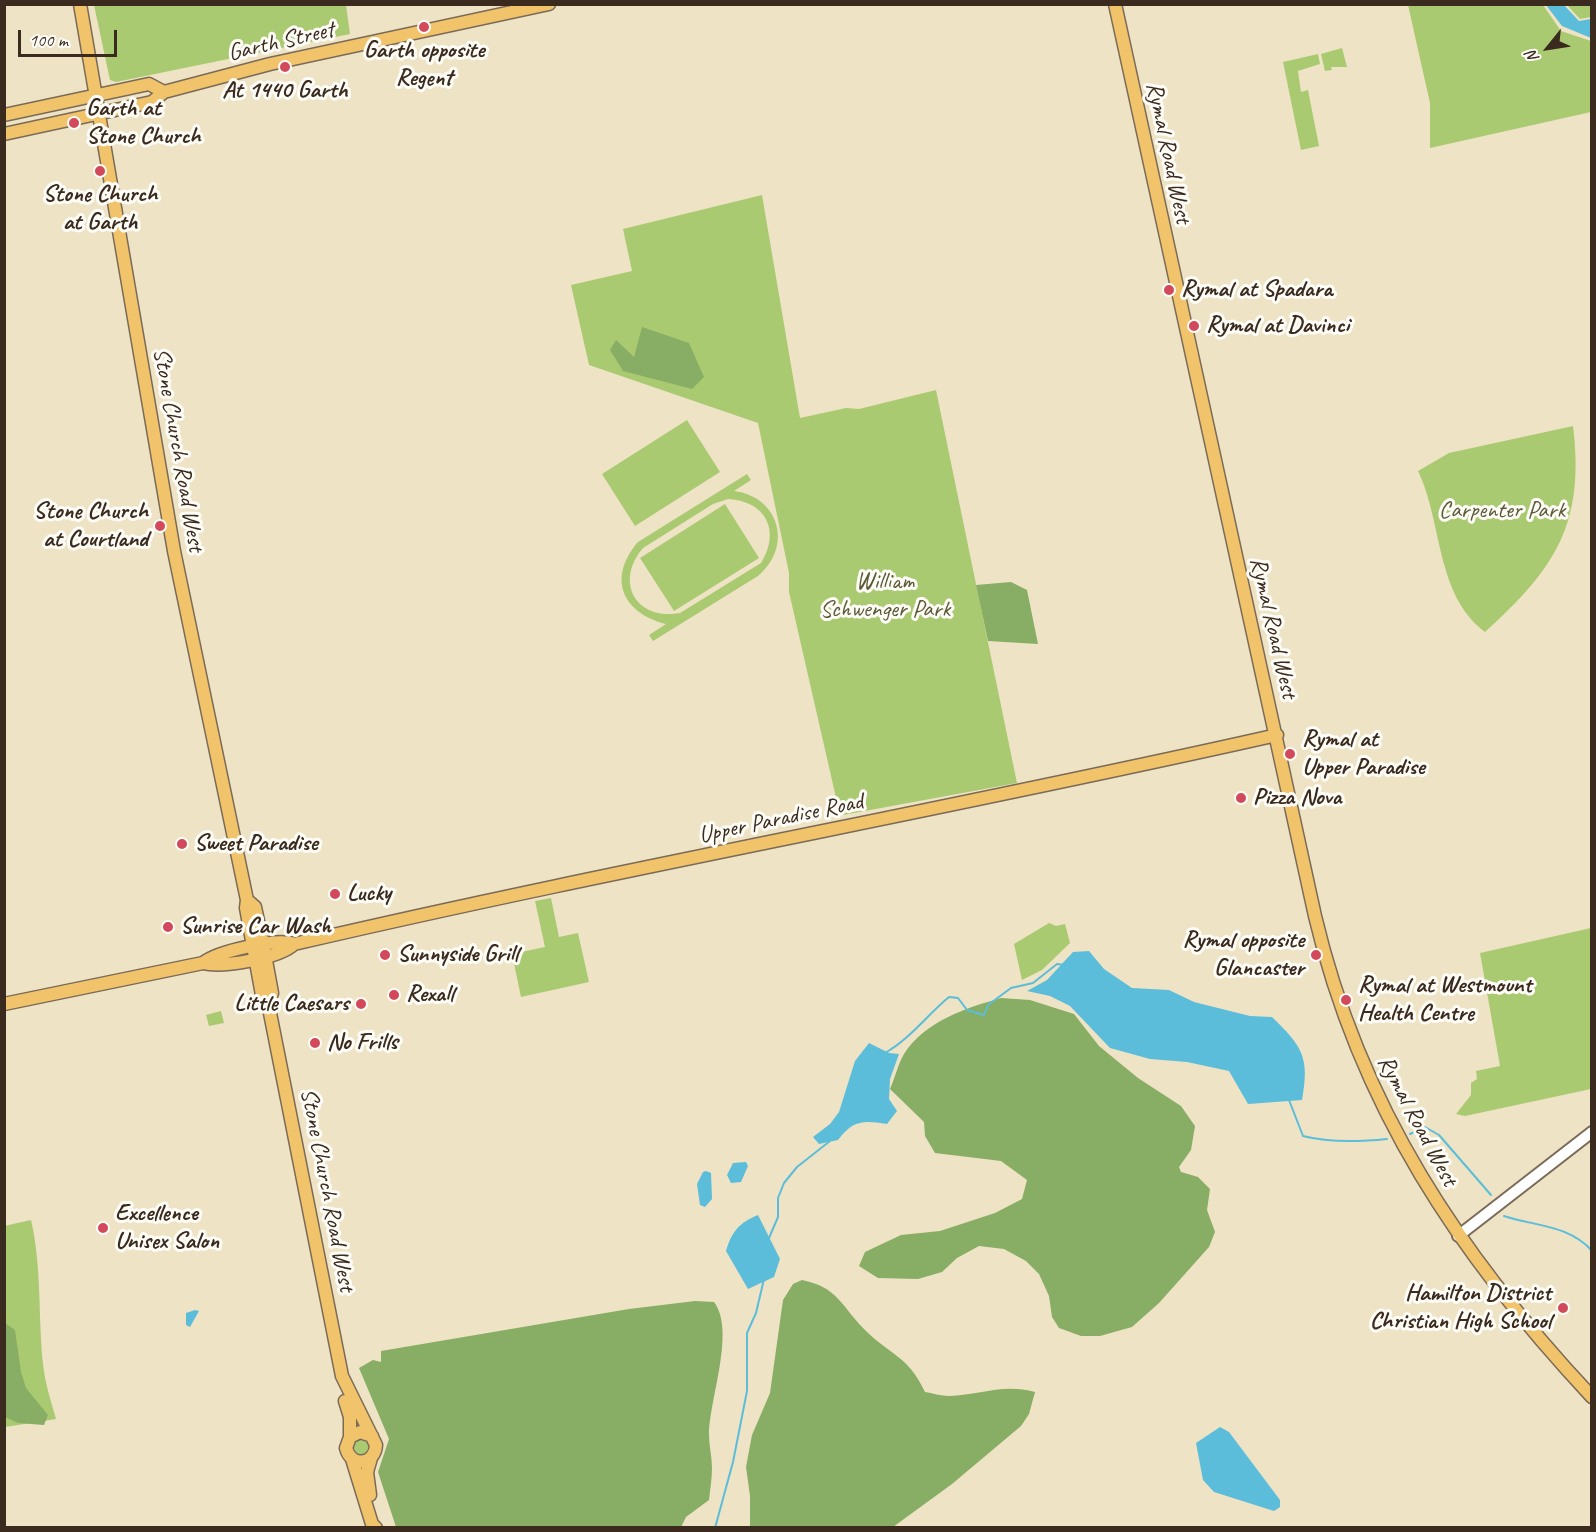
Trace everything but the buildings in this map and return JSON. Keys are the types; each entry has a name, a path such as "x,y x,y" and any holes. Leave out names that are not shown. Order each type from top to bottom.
{"main road":[{"name":"Stone Church Road West","path":"80,4 174,551 248,900 246,909 259,951 262,995 268,1003 345,1385"},
{"name":"Garth Street","path":"4,134 152,102 165,92 270,64 549,4"},
{"name":"Rymal Road West","path":"1115,4 1322,945 1341,1010 1361,1062 1402,1146 1458,1236 1532,1331 1592,1397"},
{"name":"Garth Street","path":"4,115 149,84 165,92"},
{"path":"4,121 47,105"},
{"name":"Upper Paradise Road","path":"4,1004 203,963 214,966 285,941 294,944 494,898 1022,791 1277,735"},
{"path":"345,1385 376,1447 371,1458 367,1480 378,1523 376,1527 372,1524 352,1459 346,1448 351,1424 344,1392 345,1385"},
{"path":"350,1437 360,1432 372,1436"},
{"path":"352,1459 362,1462 371,1458"}],"street":[{"path":"1458,1236 1592,1132"}],"green space":[{"path":"94,5 346,5 350,34 116,82 110,80"},
{"path":"1408,5 1543,5 1561,31 1591,41 1591,112 1430,148 1430,103"},
{"path":"1567,5 1591,5 1591,17 1580,19"},
{"path":"1342,48 1347,67 1331,67 1332,70 1325,71 1321,54"},
{"path":"1318,54 1320,64 1298,71 1301,92 1308,90 1319,146 1301,150 1283,62"},
{"name":"William Schwenger Park","path":"762,195 800,418 846,408 859,409 936,390 1017,783 843,815 837,802 789,592 789,573 758,423 589,365 571,285 632,271 623,229"},
{"path":"642,327 689,343 704,377 692,389 623,371 610,350 616,340 634,357"},
{"path":"687,420 720,472 635,526 602,474"},
{"name":"Carpenter Park","path":"1573,426 1576,460 1574,491 1569,518 1560,542 1547,565 1530,587 1485,632 1469,616 1448,578 1426,491 1418,471 1449,453"},
{"path":"747,474 751,480 734,491 750,495 762,503 771,513 778,538 769,564 758,576 653,641 649,635 666,624 639,612 630,603 624,592 622,581 623,568 628,555 638,542","holes":["728,499 752,505 760,512 769,529 770,540 761,563 680,613 665,614 641,605 630,586 630,574 634,561 643,548 713,504"]},
{"path":"725,504 759,558 674,611 640,558"},
{"path":"1011,582 1027,590 1038,644 988,641 976,585"},
{"path":"551,898 559,937 578,933 589,982 521,997 512,954 545,947 535,901"},
{"path":"1049,923 1056,926 1065,924 1070,943 1042,970 1022,980 1014,944"},
{"path":"1591,928 1591,1089 1465,1116 1456,1114 1471,1095 1471,1083 1477,1079 1476,1071 1500,1066 1480,953"},
{"path":"1001,998 1030,1000 1074,1014 1099,1046 1138,1078 1181,1106 1195,1126 1191,1150 1179,1167 1181,1172 1198,1177 1210,1189 1207,1210 1215,1232 1209,1247 1159,1303 1132,1327 1100,1336 1081,1336 1059,1328 1052,1317 1049,1296 1039,1274 1026,1261 1004,1249 979,1246 957,1258 942,1272 918,1279 878,1278 859,1266 865,1252 901,1235 940,1231 995,1213 1022,1199 1027,1180 1001,1161 935,1153 925,1136 924,1122 890,1089 904,1054 923,1033 960,1011"},
{"path":"221,1011 224,1023 209,1026 206,1015"},
{"path":"31,1220 37,1256 43,1364 56,1419 5,1427 4,1226"},
{"path":"802,1280 814,1283 831,1292 872,1337 905,1362 925,1392 949,1396 1002,1389 1035,1392 1029,1414 1021,1426 952,1484 893,1527 750,1527 750,1496 746,1467 752,1435 770,1393 783,1300 793,1284"},
{"path":"695,1301 714,1302 720,1315 722,1348 710,1420 712,1468 709,1500 686,1517 681,1527 396,1527 378,1472 389,1439 359,1368 373,1360 381,1362 381,1351 629,1309"},
{"path":"5,1323 15,1330 21,1372 26,1388 48,1415 44,1425 18,1423 5,1417"},
{"path":"361,1439 367,1441 369,1447 367,1453 361,1455 355,1453 353,1447 355,1441"}],"water":[{"path":"1546,5 1564,5 1579,21 1591,19 1591,38 1562,26"},
{"path":"1089,951 1104,969 1132,988 1169,990 1194,1002 1250,1016 1272,1017 1290,1036 1301,1053 1305,1073 1302,1100 1248,1104 1229,1071 1187,1062 1150,1059 1110,1048 1070,1006 1050,996 1027,991 1047,980 1073,952"},
{"path":"869,1043 889,1053 899,1054 890,1079 889,1099 897,1111 887,1124 859,1123 849,1128 838,1140 819,1144 813,1137 830,1124 839,1112 855,1061"},
{"path":"746,1162 748,1166 741,1182 731,1183 727,1175 733,1163"},
{"path":"703,1172 711,1173 712,1199 705,1207 700,1205 697,1184"},
{"path":"758,1215 780,1259 774,1277 748,1289 726,1251 737,1228"},
{"path":"199,1311 190,1327 186,1325 186,1313"},
{"path":"1220,1427 1229,1432 1280,1500 1280,1507 1274,1511 1214,1492 1203,1480 1196,1443"}],"waterway":[{"path":"885,1053 902,1041 949,997 958,998 967,1010 984,1015 988,1005 1011,988 1033,983 1057,964 1065,965"},
{"path":"1289,1100 1303,1136 1344,1141 1387,1139"},
{"path":"1410,1134 1425,1127 1439,1135 1491,1195"},
{"path":"769,1238 778,1217 778,1198 784,1183 797,1167 830,1141"},
{"path":"1504,1216 1562,1231 1583,1242 1592,1251"},
{"path":"715,1528 733,1462 747,1391 747,1333 756,1313 764,1279"}],"place":[{"name":"Garth opposite Regent","path":"424,27"},
{"name":"At 1440 Garth","path":"285,67"},
{"name":"Garth at Stone Church","path":"74,123"},
{"name":"Stone Church at Garth","path":"100,171"},
{"name":"Rymal at Spadara","path":"1169,290"},
{"name":"Rymal at Davinci","path":"1194,326"},
{"name":"Stone Church at Courtland","path":"160,526"},
{"name":"Rymal at Upper Paradise","path":"1290,754"},
{"name":"Pizza Nova","path":"1241,798"},
{"name":"Sweet Paradise","path":"182,844"},
{"name":"Lucky","path":"335,894"},
{"name":"Sunrise Car Wash","path":"168,927"},
{"name":"Sunnyside Grill","path":"385,955"},
{"name":"Rymal opposite Glancaster","path":"1316,955"},
{"name":"Rexall","path":"394,995"},
{"name":"Rymal at Westmount Health Centre","path":"1346,1000"},
{"name":"Little Caesars","path":"361,1004"},
{"name":"No Frills","path":"315,1043"},
{"name":"Excellence Unisex Salon","path":"103,1228"},
{"name":"Hamilton District Christian High School","path":"1563,1308"}]}
